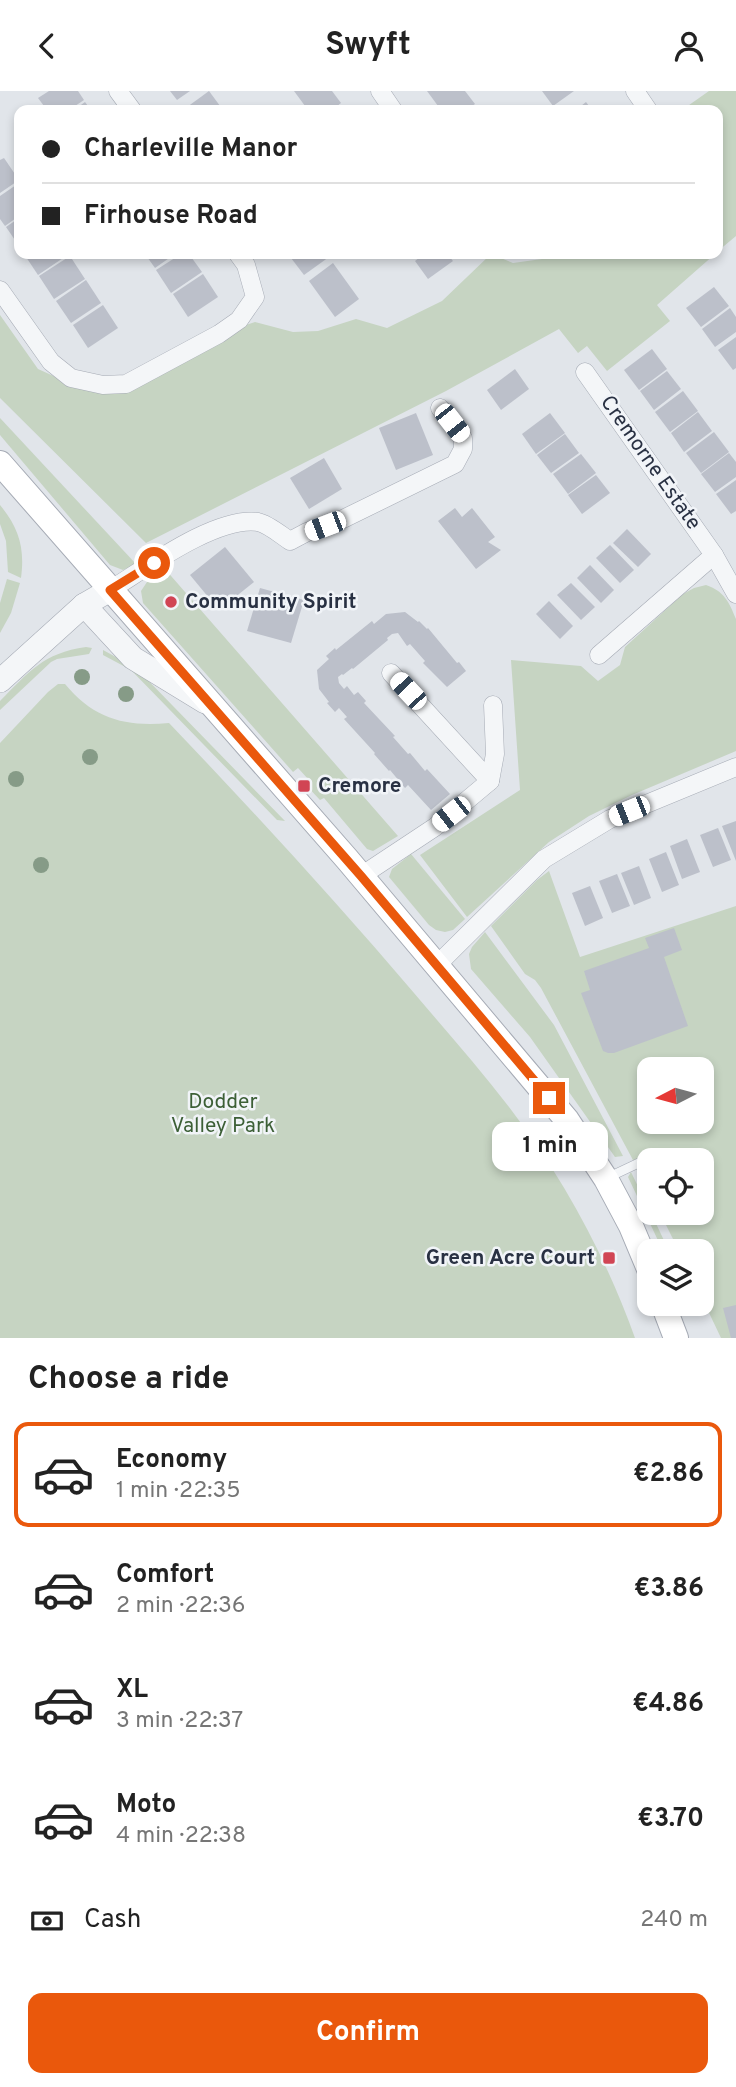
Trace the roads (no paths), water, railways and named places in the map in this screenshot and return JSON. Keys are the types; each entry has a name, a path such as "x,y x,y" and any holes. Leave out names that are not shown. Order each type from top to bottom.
{"main road":[{"path":"0,463 361,876 567,1121 606,1179 637,1240"},
{"path":"668,1316 676,1338"}],"street":[{"path":"0,290 51,362 71,378 103,385 127,384 219,334 239,320 255,297 246,265 242,259"},
{"name":"Cremorne Estate","path":"585,372 714,555 736,594"},
{"path":"0,681 84,605 202,535 226,525 245,521 261,522 290,541 343,519 455,464 463,449 463,438 440,408"},
{"path":"599,655 714,555"},
{"path":"84,605 133,658 211,705"},
{"path":"391,673 490,781"},
{"path":"361,876 435,827 490,781 495,754 493,705"},
{"path":"436,966 544,859 610,819 736,767"}],"lane":[{"path":"606,1179 637,1164"}],"place":[{"name":"Community Spirit","path":"171,602"},
{"name":"Cremore","path":"304,786"},
{"name":"Green Acre Court","path":"609,1258"}],"park label":[{"name":"Dodder Valley Park","path":"223,1114"}]}
